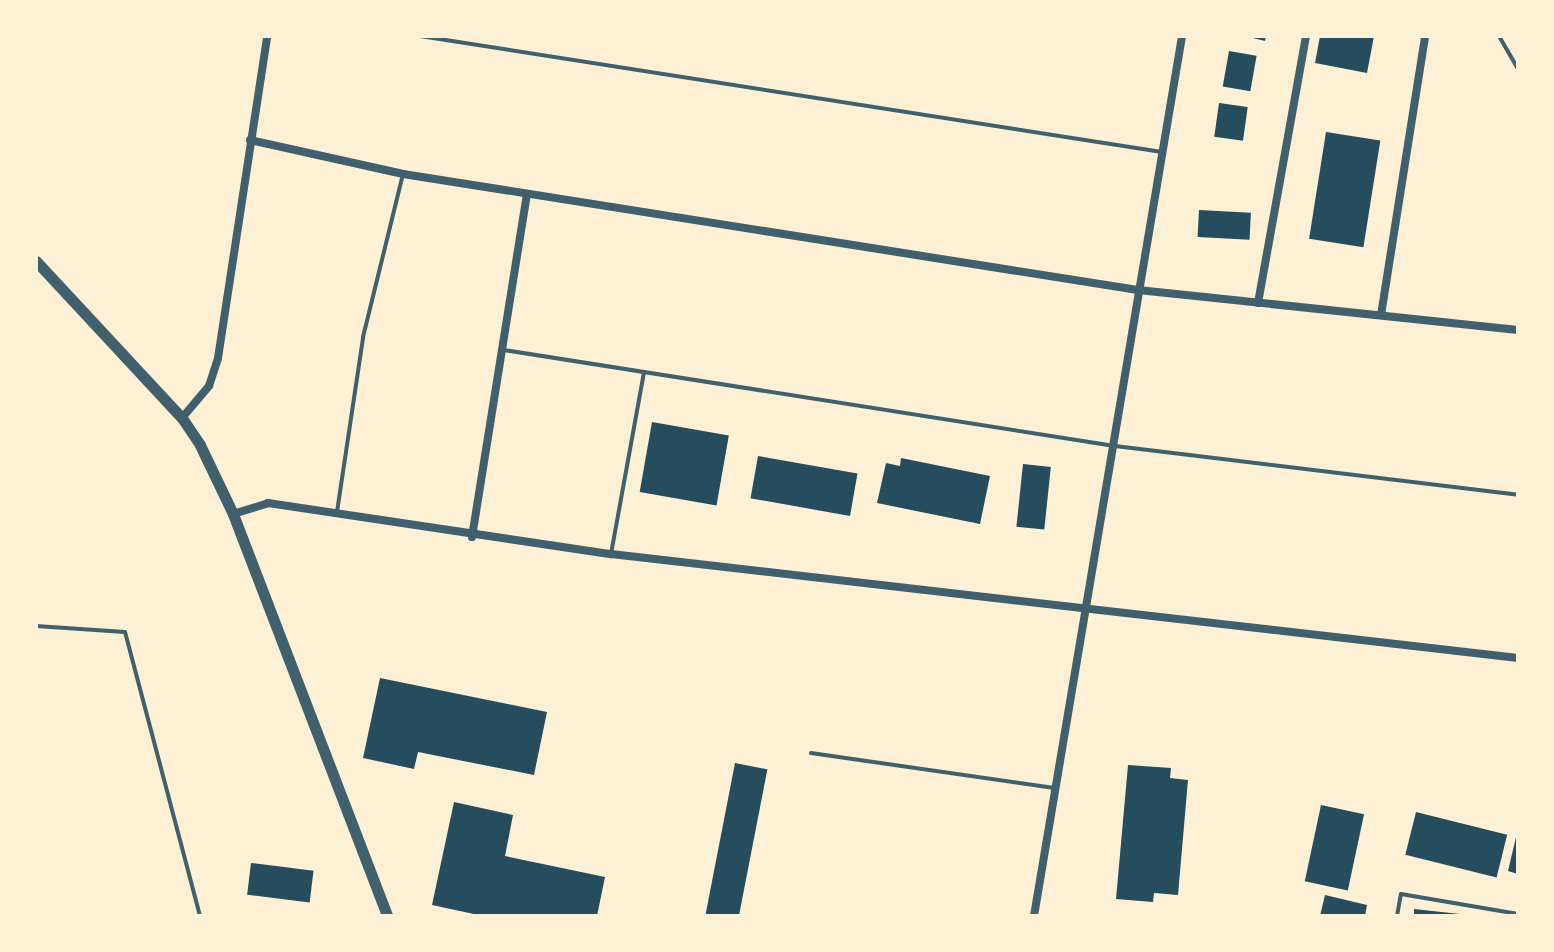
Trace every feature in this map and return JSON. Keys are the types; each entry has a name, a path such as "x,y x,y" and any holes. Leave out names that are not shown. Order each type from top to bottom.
{"street":[{"path":"182,418 209,386 218,358 267,36"},
{"path":"1034,916 1182,36"},
{"path":"1258,303 1306,36"},
{"path":"1381,315 1425,36"},
{"path":"250,140 403,174 1138,290 1518,330"},
{"path":"472,537 527,194"},
{"path":"36,261 182,418 233,514 387,916"},
{"path":"233,514 268,503 337,512 472,537 1518,658"}],"lane":[{"path":"420,36 1164,152"},
{"path":"1499,36 1518,69"},
{"path":"337,512 363,337 403,174"},
{"path":"504,350 1115,446 1518,495"},
{"path":"611,554 644,372"},
{"path":"36,626 125,632 200,916"},
{"path":"811,753 1055,788"},
{"path":"1397,916 1401,894 1518,914"}],"building":[{"path":"1245,36 1266,36 1265,41"},
{"path":"1320,36 1374,36 1367,73 1315,63"},
{"path":"1229,51 1257,56 1250,91 1223,86"},
{"path":"1219,103 1248,107 1243,141 1214,137"},
{"path":"1326,132 1380,141 1363,247 1309,239"},
{"path":"1199,210 1251,213 1250,240 1198,237"},
{"path":"652,422 729,436 716,505 640,492"},
{"path":"758,456 857,474 850,516 751,498"},
{"path":"901,458 990,476 980,524 877,503 886,463 900,466"},
{"path":"1023,464 1051,467 1044,530 1016,527"},
{"path":"380,678 547,712 534,775 418,752 414,769 363,758"},
{"path":"735,763 767,769 739,916 705,916"},
{"path":"1128,765 1171,768 1170,778 1188,780 1178,895 1154,893 1153,902 1116,899"},
{"path":"454,802 513,815 505,856 605,877 597,916 483,916 432,905"},
{"path":"1321,805 1364,814 1348,890 1305,881"},
{"path":"1416,812 1507,835 1497,877 1405,855"},
{"path":"1518,833 1518,874 1508,871"},
{"path":"251,863 314,871 310,902 247,895"},
{"path":"1325,895 1367,905 1365,916 1320,916"},
{"path":"1414,909 1460,914 1460,916 1414,916"}]}
